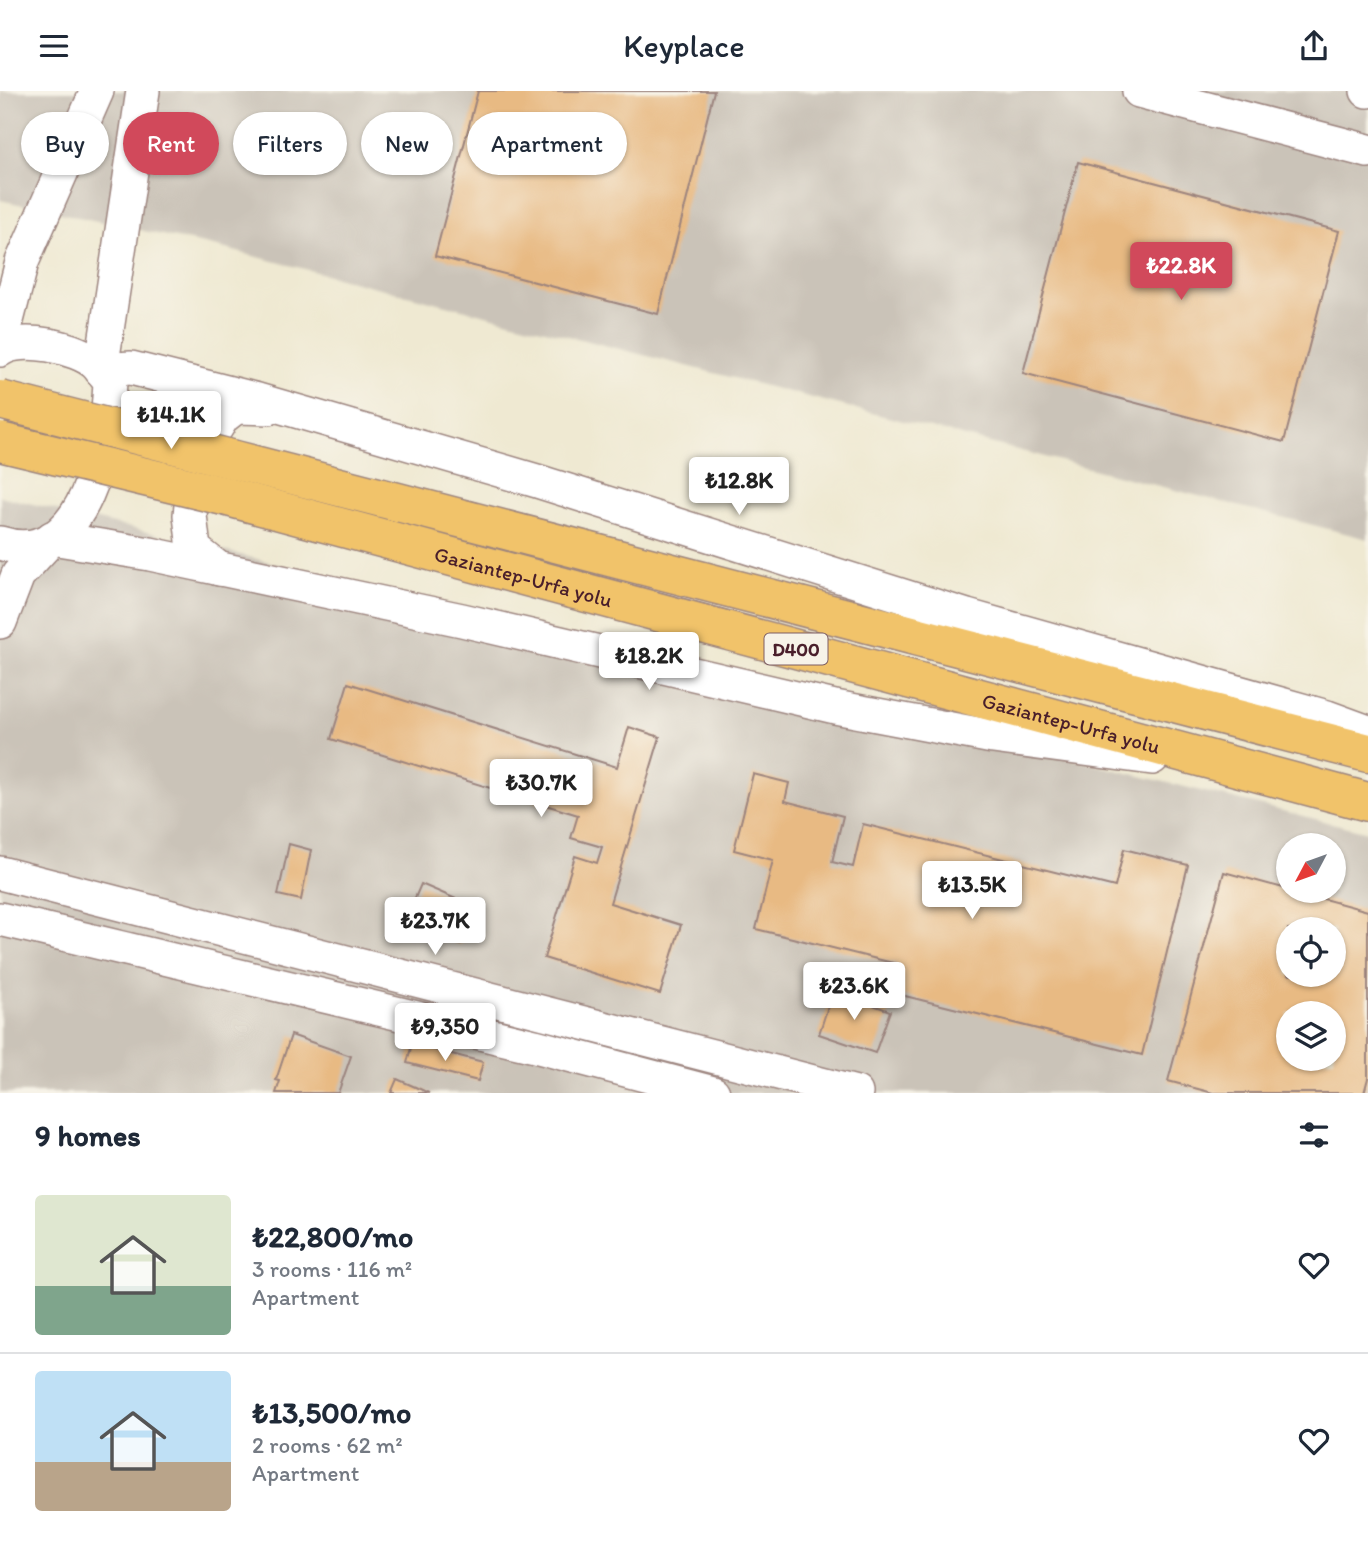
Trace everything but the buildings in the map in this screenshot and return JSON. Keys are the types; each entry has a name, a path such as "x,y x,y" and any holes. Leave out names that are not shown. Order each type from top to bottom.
{"highway":[{"name":"Gaziantep-Urfa yolu","path":"0,400 1368,753"},
{"name":"Gaziantep-Urfa yolu","path":"0,442 224,496 1368,802"}],"street":[{"path":"0,349 22,262 97,91"},
{"path":"101,370 143,91"},
{"path":"1139,91 1368,151"},
{"path":"0,349 11,343 30,342 70,350 95,362 110,381 102,456 82,506 69,525 52,538 18,575 0,622"},
{"path":"101,370 131,368 289,408 537,481 967,616 1328,717 1368,732"},
{"path":"219,569 194,549 190,515 196,460 223,417 236,407 289,408"},
{"path":"0,543 9,546 35,545 52,538 150,554 462,620 849,710 993,737 1256,772"},
{"path":"0,873 856,1093"},
{"path":"0,919 535,1046 713,1093"}],"shaded area":[{"path":"0,91 1368,91 1368,539 218,247 0,200"},
{"path":"0,496 1368,832 1368,1093 0,1093"}]}
